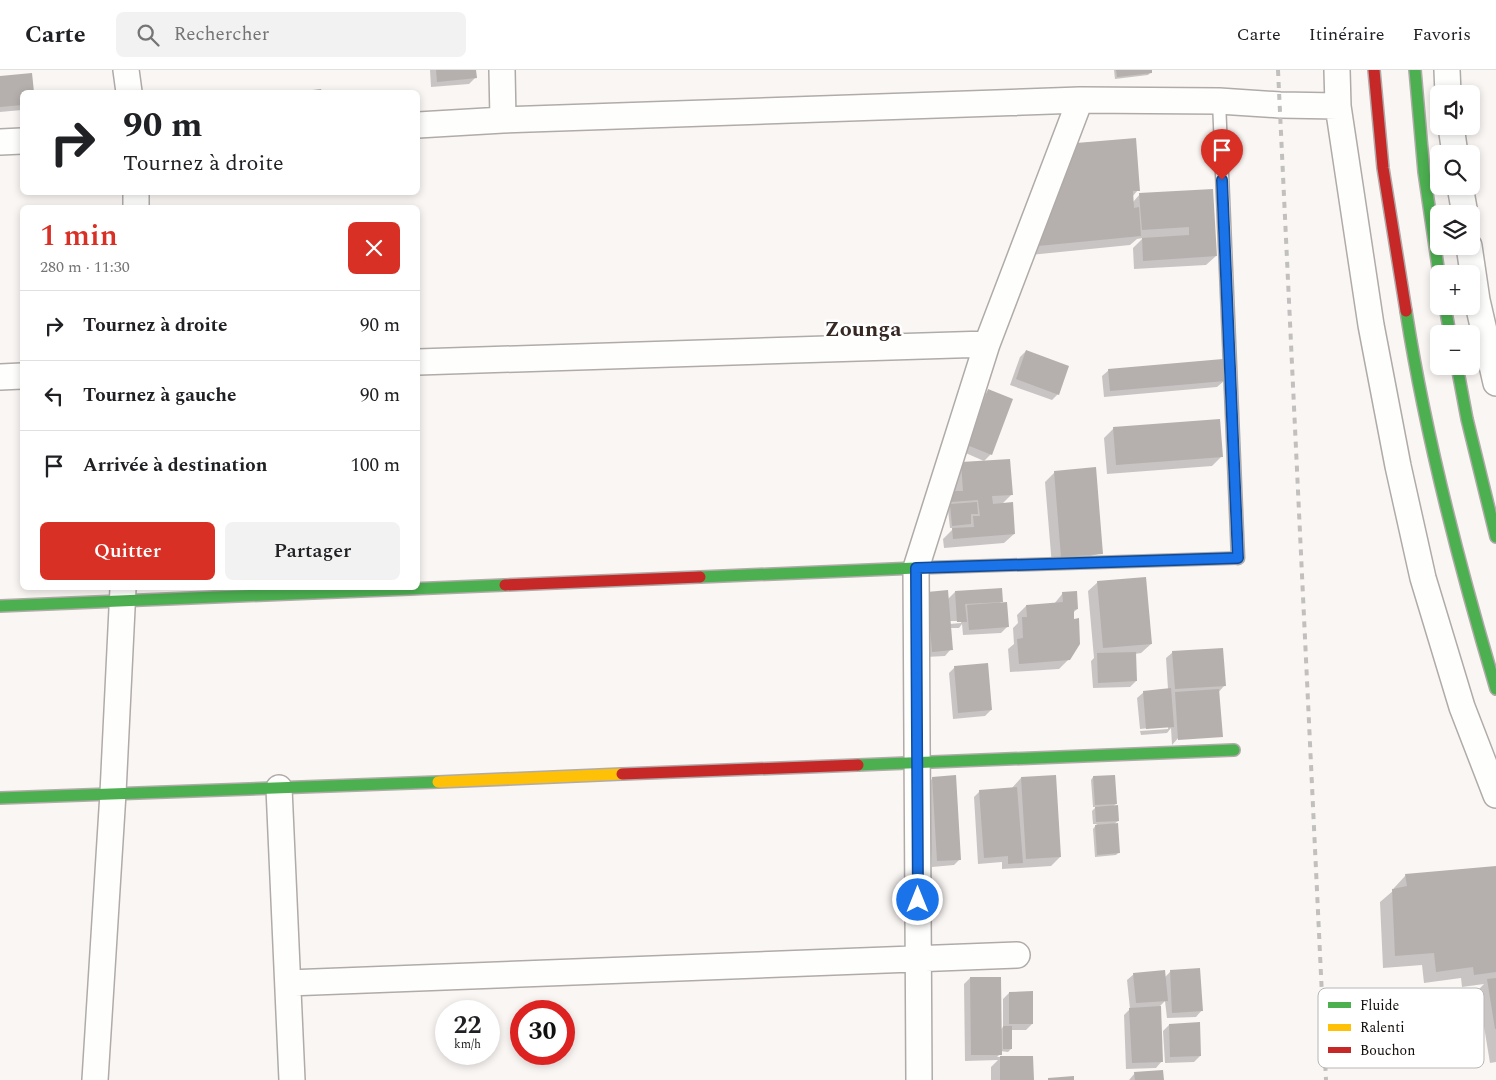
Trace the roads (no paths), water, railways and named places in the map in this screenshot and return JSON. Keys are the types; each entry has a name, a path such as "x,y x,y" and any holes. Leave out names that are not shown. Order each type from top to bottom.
{"main road":[{"path":"1374,70 1376,116 1389,211 1415,366 1447,516 1496,689"},
{"path":"1415,70 1417,110 1429,212 1438,265"},
{"path":"1459,375 1467,419 1496,538"},
{"path":"420,585 1238,558"},
{"path":"0,606 123,595 270,590"},
{"path":"0,798 1234,750"}],"street":[{"path":"126,70 129,90"},
{"path":"502,70 503,120"},
{"path":"1337,70 1338,106 1372,326 1398,466 1421,568 1462,707 1496,795"},
{"path":"1447,70 1448,85"},
{"path":"919,1080 916,568 987,344 1080,100"},
{"path":"420,125 503,120 1080,100 1219,101 1280,106 1338,106"},
{"path":"0,142 20,141"},
{"path":"1470,255 1477,300 1496,383"},
{"path":"420,362 987,344"},
{"path":"0,377 20,376"},
{"path":"95,1080 123,595"},
{"path":"279,788 292,1080"},
{"path":"288,983 1017,955"}],"lane":[{"path":"1219,101 1238,558"}],"railway":[{"path":"1278,70 1322,988"},
{"path":"1325,1068 1326,1080"}],"district":[{"name":"Zounga","path":"863,329"}]}
